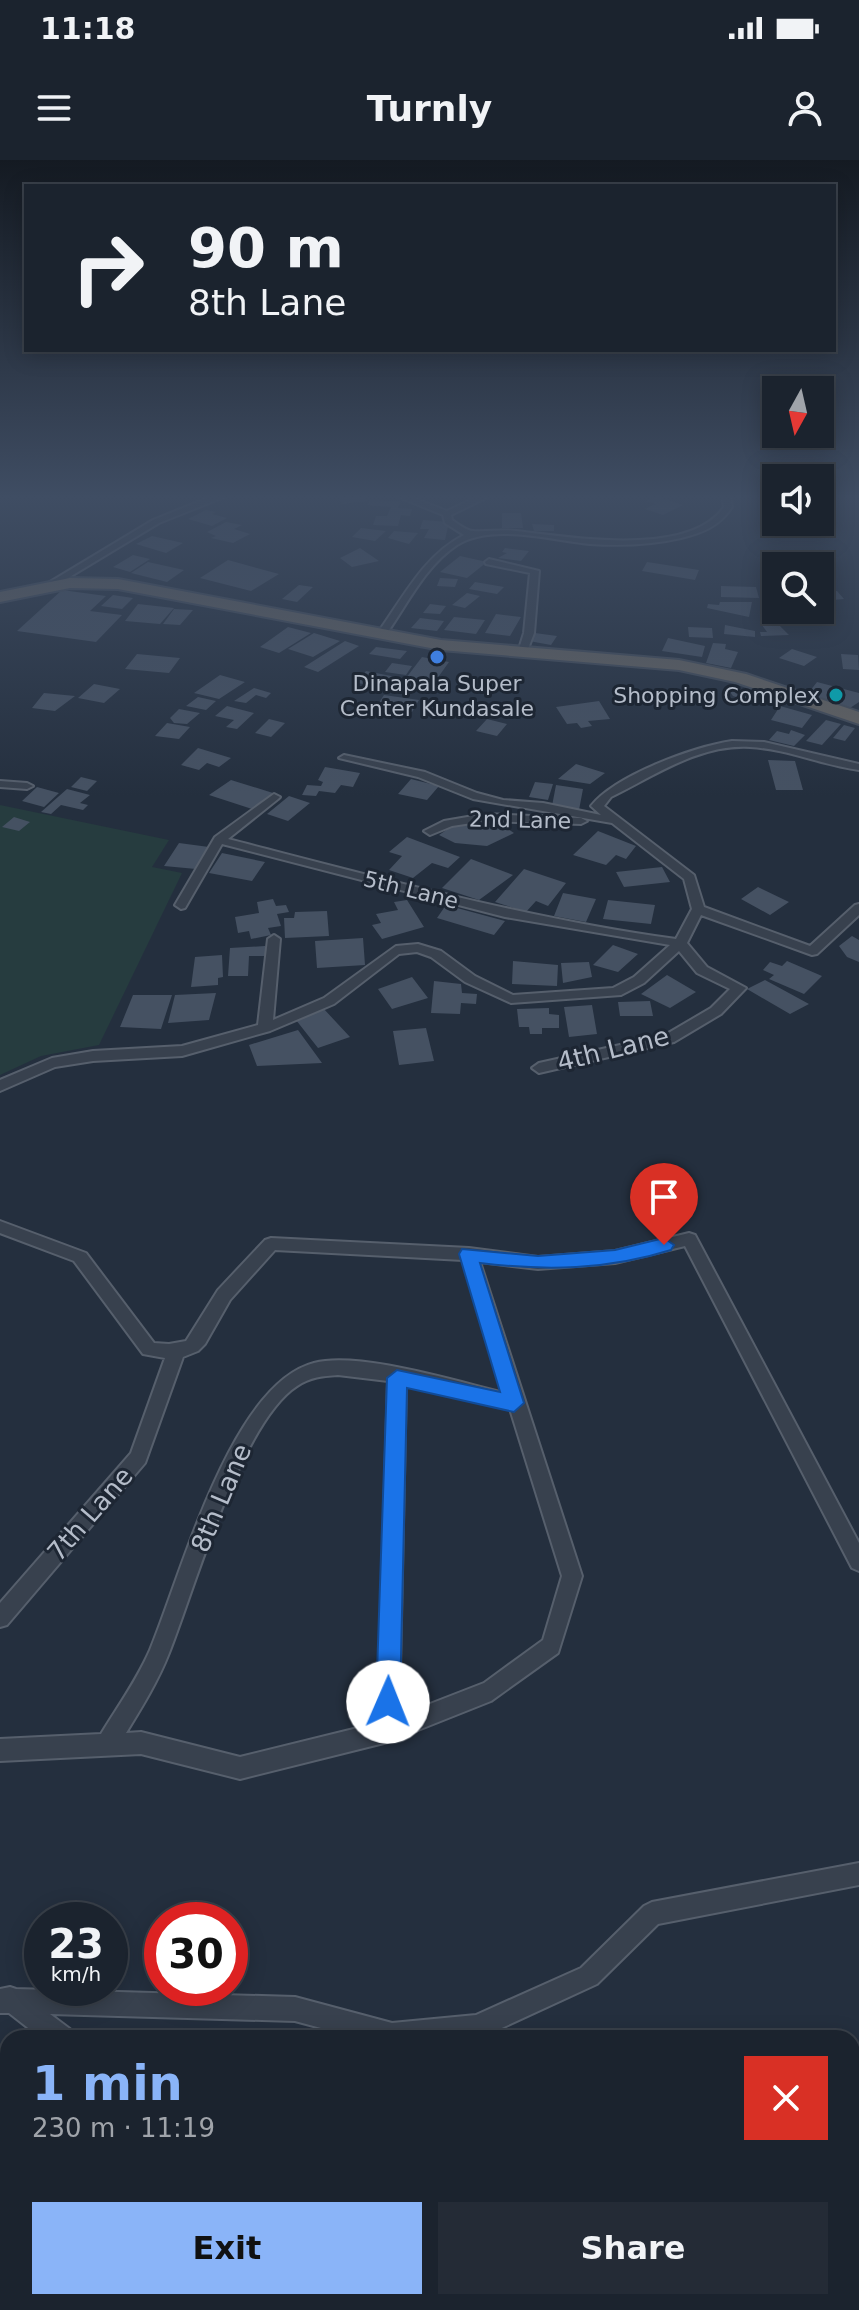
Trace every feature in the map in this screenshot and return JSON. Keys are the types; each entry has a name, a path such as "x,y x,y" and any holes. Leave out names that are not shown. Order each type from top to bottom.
{"highway":[{"path":"182,595 441,645 630,659 711,671 859,718"}],"street":[{"path":"382,634 409,595"},
{"path":"523,652 529,633 533,595"},
{"path":"0,1086 52,1063 93,1056 182,1051 265,1028 329,1001 396,950 418,948 436,954 470,979 511,999 616,992 639,980 680,943 698,909 690,878 672,860 612,821 597,806 607,795 694,754 731,744 752,744 859,767"},
{"path":"344,758 421,774 488,800 543,806 612,821"},
{"path":"0,784 27,786"},
{"path":"181,905 219,840 274,797"},
{"name":"2nd Lane","path":"430,831 450,821 481,816 547,821 612,821"},
{"name":"5th Lane","path":"219,840 527,919 592,933 680,943"},
{"path":"698,909 812,951 859,908"},
{"path":"265,1028 274,939"},
{"name":"4th Lane","path":"539,1068 669,1039 716,1011 739,988 702,970 680,943"},
{"path":"0,1227 80,1257 149,1349 175,1354 199,1342 221,1298 271,1244 469,1254 538,1263 615,1257 689,1239 859,1562"},
{"path":"0,1750 141,1743 240,1768 388,1731 491,1691 551,1646 572,1576 514,1403 469,1254"},
{"name":"7th Lane","path":"0,1618 139,1457 175,1354"},
{"name":"8th Lane","path":"107,1745 157,1657 237,1451 271,1397 313,1369 358,1369 514,1403"},
{"path":"388,1731 397,1378"},
{"path":"445,2030 477,2027 589,1976 652,1914 859,1874"},
{"path":"5,2000 295,2009 373,2030"},
{"path":"5,2000 49,2030"}],"green space":[{"path":"0,805 169,840 152,867 182,873 99,1045 41,1056 0,1075"}],"building":[{"path":"56,595 106,596 90,611 122,615 96,642 17,631"},
{"path":"113,595 133,598 122,609 101,606"},
{"path":"286,595 304,595 297,602 282,599"},
{"path":"464,595 480,596 465,608 452,605"},
{"path":"758,595 759,598 721,597"},
{"path":"720,602 752,602 749,617 707,608 708,604 719,605"},
{"path":"138,604 174,608 160,624 125,621"},
{"path":"430,604 446,606 440,614 423,613"},
{"path":"174,609 193,610 180,625 163,624"},
{"path":"496,614 521,617 510,636 485,633"},
{"path":"454,617 485,620 476,634 444,630"},
{"path":"420,618 444,621 437,631 411,628"},
{"path":"785,624 787,626 780,626 789,635 761,636 760,632 767,632 762,625"},
{"path":"725,625 755,631 755,637 724,634"},
{"path":"288,627 311,633 279,653 260,647"},
{"path":"688,627 712,628 713,638 689,637"},
{"path":"314,633 340,641 313,657 288,649"},
{"path":"535,633 557,636 551,645 529,641"},
{"path":"668,638 705,646 702,657 662,651"},
{"path":"345,641 359,646 318,672 304,667"},
{"path":"713,643 726,644 725,649 738,652 731,668 706,663"},
{"path":"376,647 407,651 400,659 369,654"},
{"path":"792,649 817,657 804,666 779,658"},
{"path":"137,654 180,658 169,673 125,669"},
{"path":"841,654 858,655 859,670 843,669"},
{"path":"422,657 449,662 434,683 406,678"},
{"path":"392,663 412,666 406,675 385,672"},
{"path":"366,671 396,677 388,688 357,683"},
{"path":"220,675 245,682 219,699 194,693"},
{"name":"Shopping Complex","path":"817,682 859,693 859,702 850,708 814,696 810,691"},
{"path":"94,684 120,689 104,703 78,698"},
{"path":"733,687 768,696 764,705 751,702 733,696 730,692"},
{"path":"254,688 271,693 266,698 256,695 246,703 234,701"},
{"path":"44,693 75,696 55,711 32,708"},
{"path":"384,695 419,700 412,712 376,707"},
{"path":"198,697 216,701 206,710 186,706"},
{"path":"599,701 610,719 588,721 592,726 581,728 577,723 567,724 556,707"},
{"path":"227,706 254,713 237,729 226,727 234,720 215,716"},
{"path":"780,706 812,715 802,728 771,720"},
{"path":"179,709 200,713 187,724 174,723 170,718"},
{"path":"269,719 285,723 271,737 255,733"},
{"path":"487,719 507,724 497,736 476,731"},
{"path":"826,720 841,724 822,745 806,741"},
{"path":"167,723 190,727 179,739 155,736"},
{"path":"844,725 855,728 845,741 833,738"},
{"path":"791,730 805,735 794,746 769,740 777,731 789,734"},
{"path":"198,748 231,758 219,767 207,763 199,770 181,765"},
{"path":"768,760 795,761 803,790 776,790"},
{"path":"576,764 605,773 590,784 558,779"},
{"path":"325,767 360,773 353,787 341,785 335,793 319,791 316,796 302,795 307,785 321,786 323,782 318,780"},
{"path":"81,777 97,781 87,791 71,787"},
{"path":"411,779 439,786 427,800 398,794"},
{"path":"231,780 273,793 252,809 209,795"},
{"path":"535,782 553,784 548,800 529,797"},
{"path":"556,785 583,789 579,810 552,806"},
{"path":"37,787 59,793 44,807 22,801"},
{"path":"67,789 90,795 80,803 88,805 83,810 61,805 51,814 41,812"},
{"path":"289,796 310,803 288,821 267,814"},
{"path":"14,817 30,822 19,831 2,827"},
{"path":"481,820 498,822 514,833 487,846 455,843 439,835 455,824"},
{"path":"598,831 636,846 626,859 616,855 606,865 573,855"},
{"path":"407,837 460,857 448,868 432,863 413,878 389,870 402,856 389,852"},
{"path":"179,843 209,847 196,869 164,866"},
{"path":"222,853 265,862 252,881 209,873"},
{"path":"471,859 513,875 479,900 442,888"},
{"path":"662,867 670,882 624,887 616,872"},
{"path":"524,869 566,883 548,906 536,901 526,912 495,902"},
{"path":"758,887 789,902 770,915 741,899"},
{"path":"563,893 596,899 586,922 554,916"},
{"path":"273,899 276,906 286,905 289,912 277,914 281,926 268,928 271,935 251,939 249,931 238,933 235,917 259,913 257,902"},
{"path":"407,900 424,927 382,939 372,925 381,923 376,914 398,910 394,902"},
{"path":"608,900 655,905 651,924 603,919"},
{"path":"446,905 505,921 494,935 437,918"},
{"path":"327,911 329,936 285,938 284,918 294,918 295,912"},
{"path":"852,936 859,940 859,962 847,957 839,946"},
{"path":"363,938 365,965 317,968 315,941"},
{"path":"613,945 638,954 618,972 593,965"},
{"path":"265,946 266,956 249,956 248,976 228,976 230,948"},
{"path":"222,955 223,977 218,978 218,985 191,987 195,957"},
{"path":"513,961 558,965 557,986 512,984"},
{"path":"787,961 822,976 804,994 769,979 774,975 763,970 770,962 782,966"},
{"path":"589,962 592,977 563,983 561,963"},
{"path":"667,975 696,992 670,1008 641,994"},
{"path":"412,977 428,998 392,1009 378,989"},
{"path":"765,980 809,1004 790,1014 747,989"},
{"path":"434,981 461,984 462,993 477,994 476,1004 461,1003 460,1014 431,1013"},
{"path":"216,993 209,1020 168,1023 175,995"},
{"path":"133,995 172,995 161,1029 120,1027"},
{"path":"650,1001 653,1016 620,1016 618,1002"},
{"path":"592,1005 597,1034 569,1037 564,1007"},
{"path":"323,1008 350,1037 318,1048 296,1020"},
{"path":"549,1008 549,1014 559,1015 559,1028 542,1028 542,1034 530,1034 529,1027 519,1027 517,1009"},
{"path":"426,1028 434,1061 399,1065 393,1031"},
{"path":"298,1030 322,1063 257,1066 249,1045"}],"place":[{"name":"Dinapala Super Center Kundasale","path":"437,657"},
{"name":"Shopping Complex","path":"836,695"}],"route":[{"path":"388,1702 397,1378 514,1403 469,1254 538,1263 615,1257 664,1245"}]}
